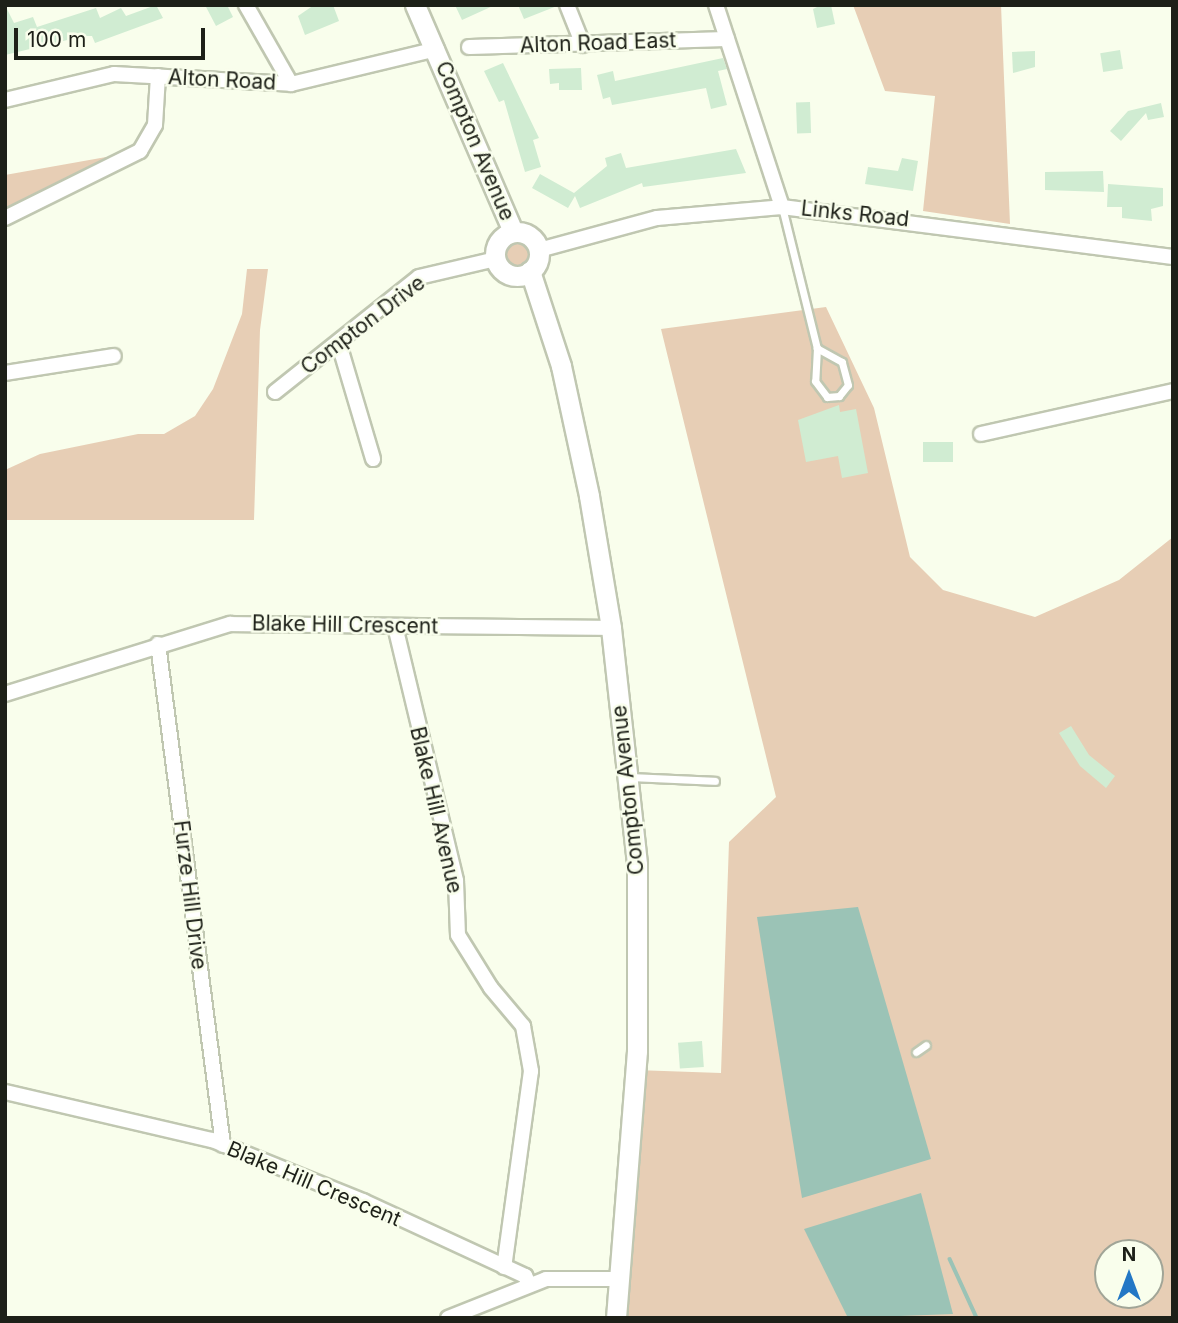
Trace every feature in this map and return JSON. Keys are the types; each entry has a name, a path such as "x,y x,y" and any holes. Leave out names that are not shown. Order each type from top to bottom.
{"street":[{"path":"246,5 291,83"},
{"name":"Compton Avenue","path":"415,5 437,50 513,232"},
{"path":"567,5 583,45"},
{"path":"716,5 782,207"},
{"name":"Alton Road East","path":"469,47 727,39"},
{"name":"Alton Road","path":"5,100 114,74 291,83 437,50"},
{"path":"5,218 140,151 155,125 158,76"},
{"name":"Links Road","path":"539,250 657,218 782,207 1173,257"},
{"name":"Compton Avenue","path":"496,259 498,243 513,232 527,233 539,250"},
{"path":"496,259 508,274 530,271 539,250"},
{"name":"Compton Drive","path":"275,392 339,344 419,277 496,259"},
{"name":"Compton Avenue","path":"530,271 561,366 611,628 637,865 637,1051 616,1318"},
{"path":"339,344 373,459"},
{"path":"5,373 114,356"},
{"path":"981,434 1173,391"},
{"name":"Blake Hill Crescent","path":"5,694 158,644 230,624 340,621 395,626 611,628"},
{"name":"Blake Hill Avenue","path":"395,626 456,880 458,935 491,988 523,1026 531,1071 503,1267"},
{"name":"Furze Hill Drive","path":"158,644 223,1145"},
{"name":"Blake Hill Crescent","path":"5,1092 223,1145 363,1201 503,1267 529,1284"},
{"path":"448,1318 529,1284 564,1277 618,1279"}],"lane":[{"path":"782,207 817,348 813,369 819,391 839,396 848,385 842,362 817,348"},
{"path":"628,777 715,780"},
{"path":"916,1052 926,1045"}],"shaded area":[{"path":"853,5 1001,5 1010,224 923,211 935,96 885,91"},
{"path":"140,151 5,218 5,175"},
{"path":"517,232 532,239 539,254 532,269 517,276 502,269 495,254 502,239"},
{"path":"247,269 268,269 260,330 254,520 5,520 5,470 40,454 138,434 164,434 195,416 213,389 242,314"},
{"path":"826,307 874,408 910,557 943,590 1035,617 1119,580 1173,537 1173,1318 616,1318 635,1070 721,1073 729,842 776,797 661,329"}],"water":[{"path":"858,907 931,1159 802,1198 757,917"},
{"path":"921,1193 953,1314 848,1318 804,1229"}],"building":[{"path":"5,5 14,23 33,17 37,27 96,8 100,18 121,8 126,16 156,5 163,18 95,43 92,36 84,36 5,55"},
{"path":"205,5 227,5 233,17 216,26"},
{"path":"314,5 333,5 339,21 305,35 298,16"},
{"path":"455,5 495,5 462,20"},
{"path":"518,5 557,5 557,6 524,19"},
{"path":"821,5 831,5 835,24 817,28 813,9"},
{"path":"1120,50 1123,69 1103,72 1100,53"},
{"path":"1035,51 1035,67 1013,73 1012,52"},
{"path":"723,58 727,69 718,71 727,105 711,109 706,88 612,105 610,97 603,99 597,75 613,71 615,81"},
{"path":"503,63 539,138 533,140 541,167 525,172 504,100 499,102 484,71"},
{"path":"581,68 582,90 559,90 559,83 550,84 549,69"},
{"path":"796,102 810,102 811,133 797,133"},
{"path":"1161,103 1164,117 1148,120 1146,113 1121,141 1110,131 1128,111"},
{"path":"736,149 746,173 643,187 642,183 580,208 575,196 568,208 532,188 540,174 574,193 607,166 605,158 621,153 626,168"},
{"path":"902,158 918,161 913,191 865,184 868,167 898,171"},
{"path":"1103,171 1104,192 1045,190 1045,172"},
{"path":"1108,184 1163,188 1163,206 1151,209 1152,221 1122,218 1122,207 1107,207"},
{"path":"839,405 840,412 856,409 868,473 842,478 838,456 806,462 798,420"},
{"path":"923,442 953,442 953,462 923,462"},
{"path":"1071,726 1089,755 1115,776 1106,788 1080,766 1059,733"},
{"path":"702,1041 704,1067 680,1069 678,1043"}],"waterway":[{"path":"950,1259 977,1318"}]}
